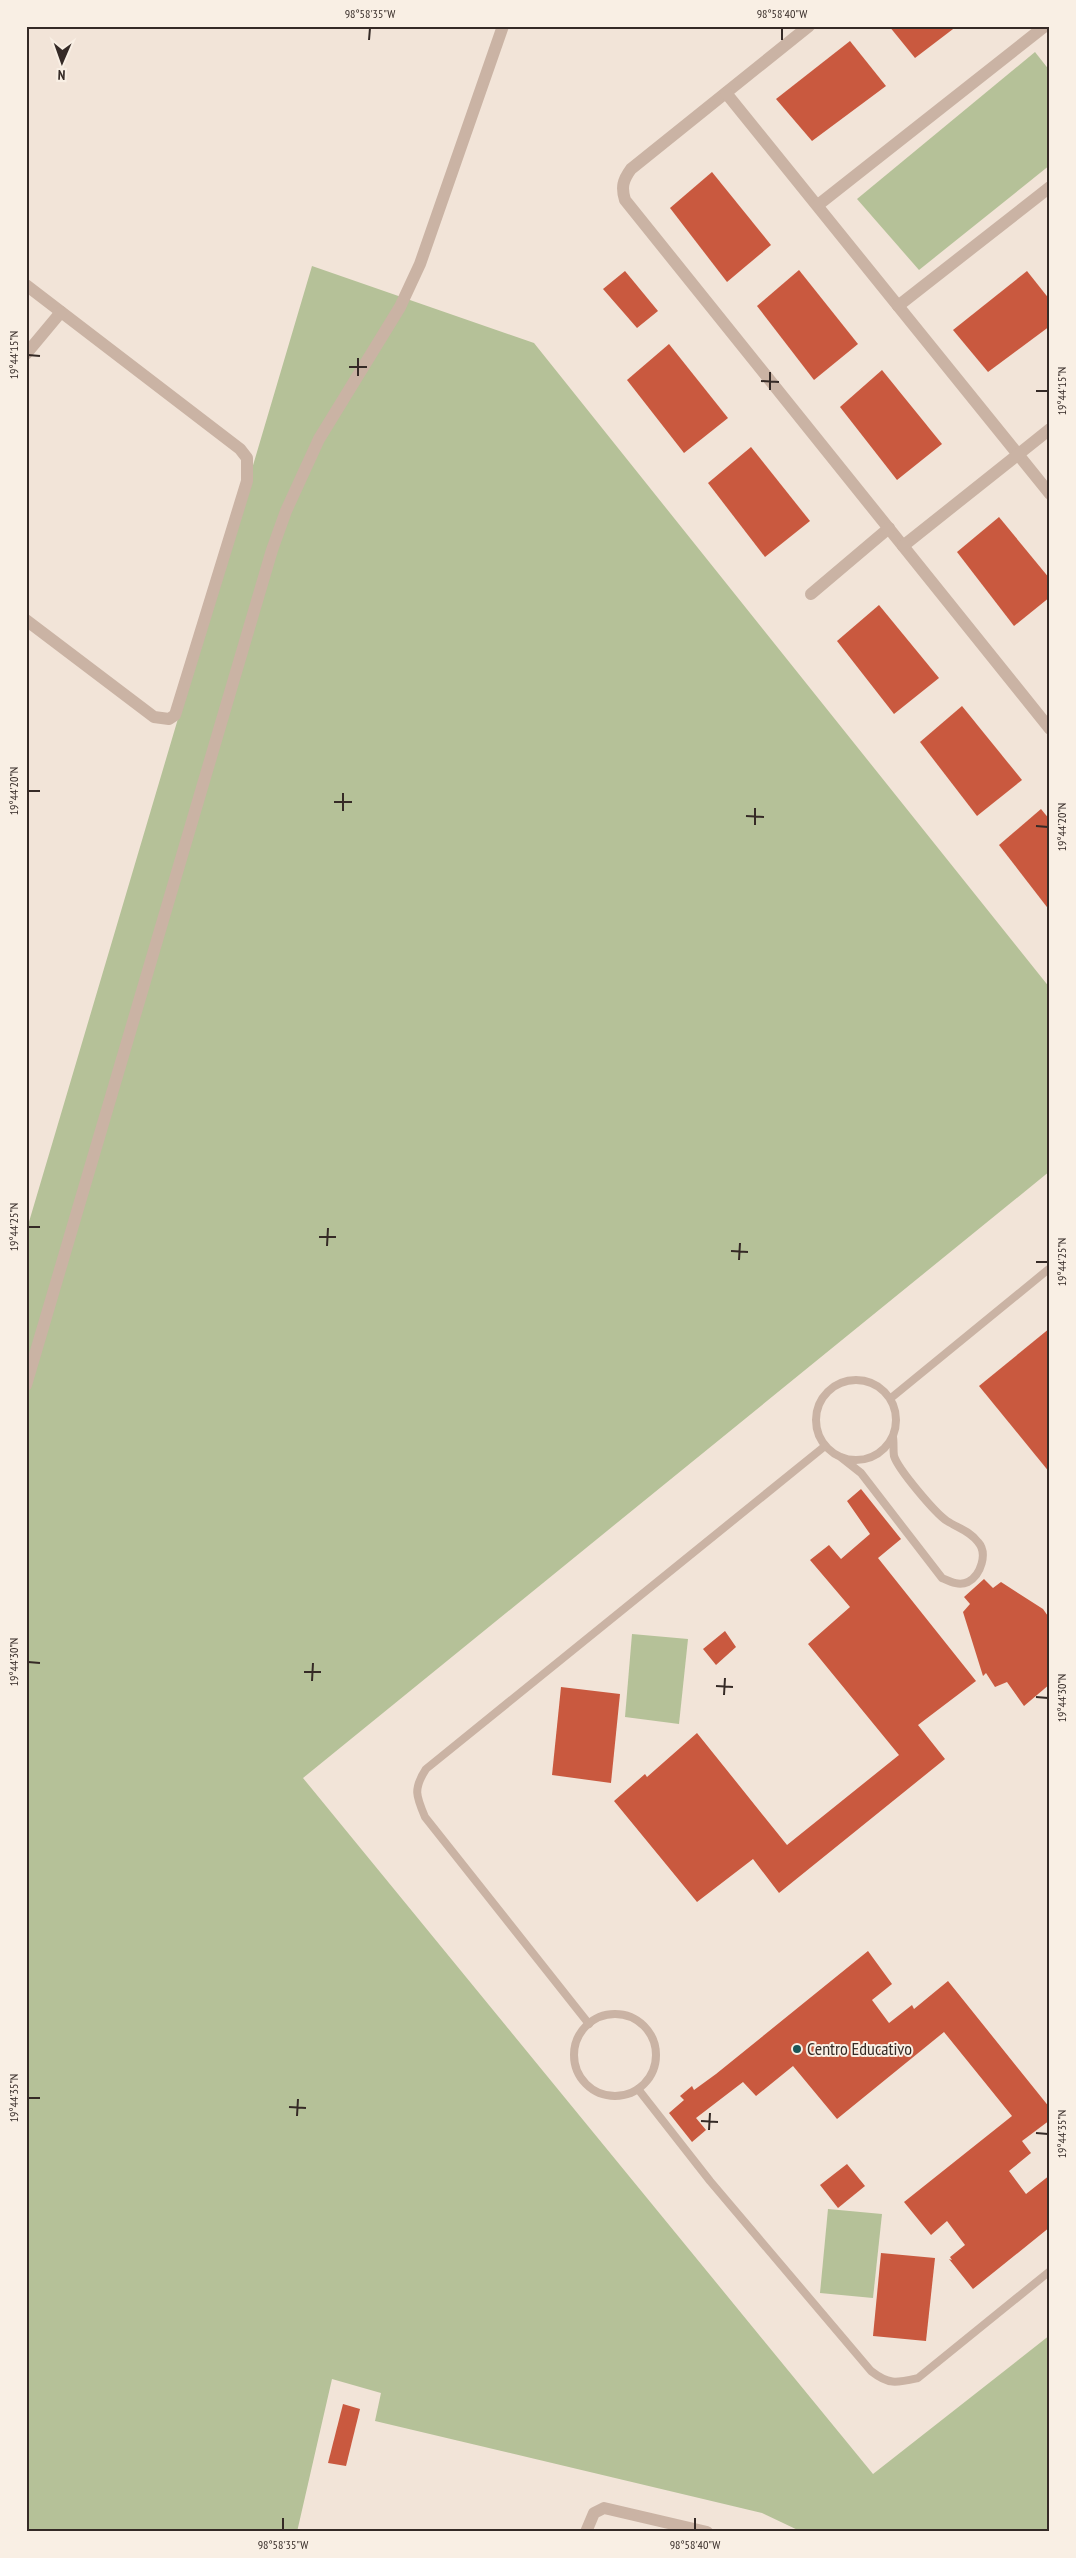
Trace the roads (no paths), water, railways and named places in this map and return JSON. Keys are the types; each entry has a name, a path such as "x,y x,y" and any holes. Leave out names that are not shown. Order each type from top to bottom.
{"street":[{"path":"26,1385 272,550 286,511 319,439 400,307 420,264 503,26"},
{"path":"809,26 631,169 623,179 622,190 625,200 1050,729"},
{"path":"818,205 1045,26"},
{"path":"726,93 1050,494"},
{"path":"898,306 1050,186"},
{"path":"26,285 240,449 247,458 247,480 176,715 169,719 154,717 26,620"},
{"path":"26,354 61,312"},
{"path":"903,546 1050,429"},
{"path":"811,594 889,528"},
{"path":"586,2532 594,2513 604,2508 708,2532"}],"lane":[{"path":"891,1398 1050,1268"},
{"path":"852,1379 874,1383 891,1398 897,1417 893,1437 894,1457 933,1510 948,1522 968,1532 980,1544 983,1558 979,1572 968,1582 955,1584 942,1578 861,1473 825,1446 816,1426 818,1404 832,1387 852,1379"},
{"path":"842,1458 862,1460 868,1458 881,1452 893,1437"},
{"path":"589,2024 425,1817 416,1798 417,1782 426,1769 825,1446"},
{"path":"620,2015 638,2022 648,2031 654,2042 656,2055 654,2068 648,2080 638,2089 626,2094 605,2094 587,2085 578,2074 575,2061 575,2047 580,2034 589,2024 600,2017 620,2015"},
{"path":"638,2089 710,2181 864,2364 885,2381 903,2381 918,2378 1050,2271"}],"place":[{"name":"Centro Educativo","path":"797,2049"}]}
